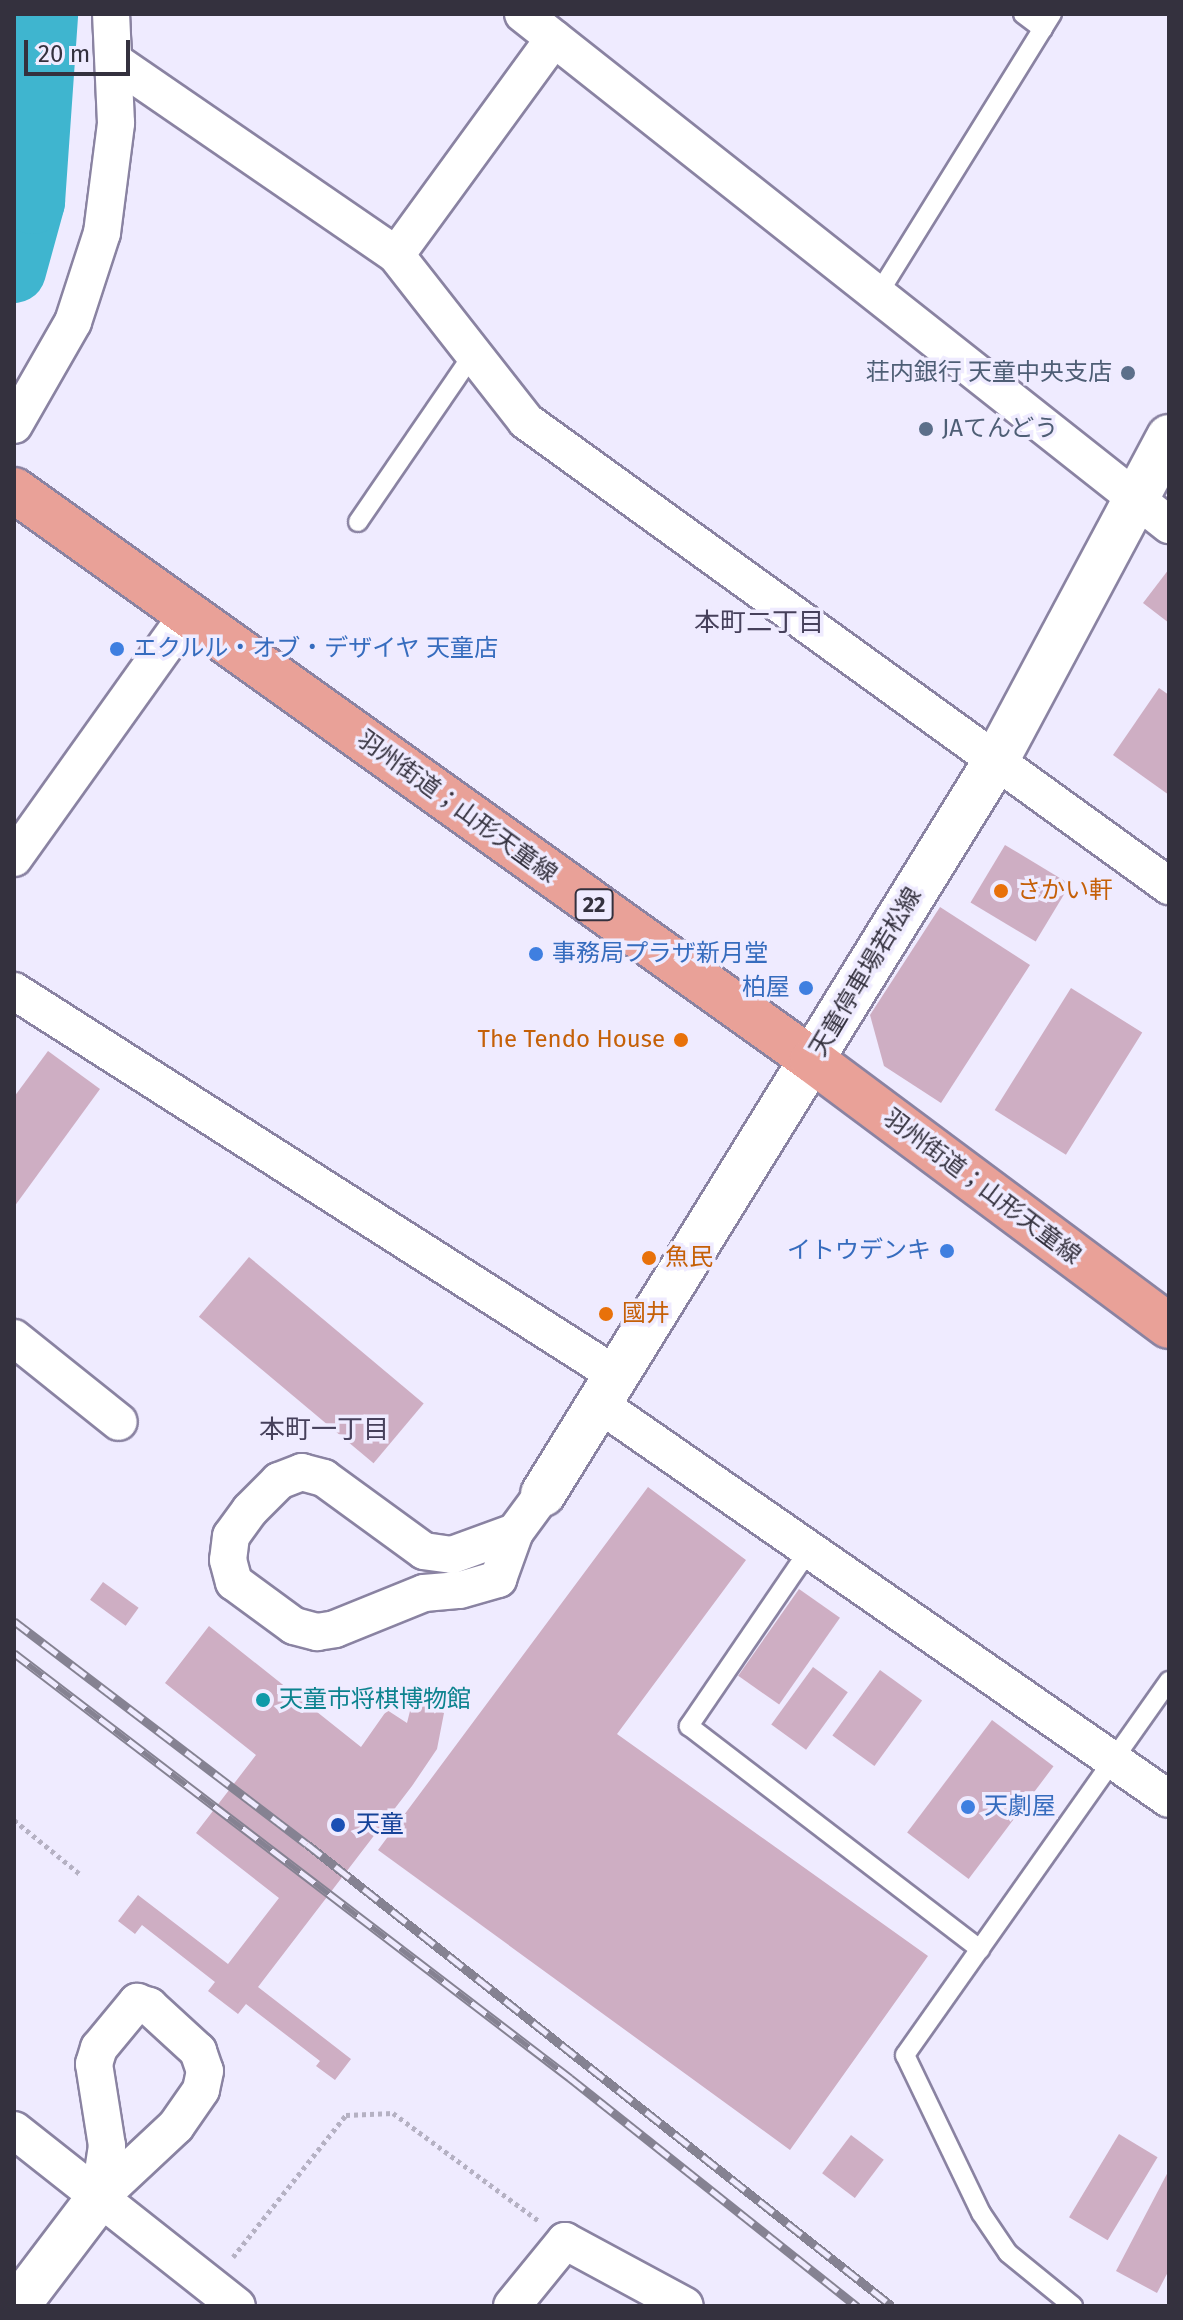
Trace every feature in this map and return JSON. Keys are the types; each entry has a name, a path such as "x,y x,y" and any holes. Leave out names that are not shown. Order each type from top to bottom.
{"main road":[{"name":"天童停車場若松線","path":"543,1494 1153,512 1169,437"},
{"name":"羽州街道；山形天童線","path":"14,490 812,1060 1169,1326"},
{"path":"17,2306 99,2198"}],"street":[{"path":"14,425 73,322 102,233 116,123 111,14"},
{"path":"523,14 1153,512"},
{"path":"396,255 554,38"},
{"path":"114,61 396,255 526,421 1169,886"},
{"path":"14,858 189,613"},
{"path":"14,991 608,1390 811,1547 1169,1799"},
{"path":"14,1338 119,1422"},
{"path":"515,1532 452,1555 424,1551 324,1478 302,1472 279,1481 250,1510 231,1536 228,1560 234,1582 294,1626 317,1632 424,1593 460,1590 498,1579 515,1532 543,1494"},
{"path":"137,2002 149,2006 198,2051 205,2071 201,2090 176,2126 99,2198 107,2146 94,2064 99,2048 137,2002"},
{"path":"14,2130 237,2306"},
{"path":"512,2306 565,2241 685,2306"}],"lane":[{"path":"877,296 1048,22 1023,14"},
{"path":"358,522 473,354"},
{"path":"811,1547 689,1726 980,1949"},
{"path":"1073,2306 1008,2253 981,2213 905,2055 1169,1681"}],"path":[{"path":"14,1820 80,1874"},
{"path":"220,2249 232,2258 346,2115 393,2113 565,2241"}],"building":[{"path":"1169,569 1169,623 1143,603"},
{"path":"1159,688 1169,695 1169,795 1113,755"},
{"path":"1005,845 1070,884 1036,942 970,902"},
{"path":"940,907 1030,965 941,1103 884,1066 870,1015"},
{"path":"1071,988 1142,1033 1066,1155 995,1110"},
{"path":"48,1051 100,1089 14,1207 14,1097"},
{"path":"249,1257 424,1404 374,1463 199,1317"},
{"path":"648,1487 746,1560 617,1734 928,1956 790,2150 378,1850"},
{"path":"103,1582 139,1608 126,1626 90,1600"},
{"path":"799,1589 840,1618 779,1705 738,1676"},
{"path":"209,1626 361,1747 387,1710 407,1723 413,1699 444,1713 437,1749 412,1786 258,1987 351,2059 335,2080 316,2066 320,2061 246,2004 238,2014 208,1991 215,1982 142,1925 135,1934 118,1921 138,1895 228,1964 279,1898 196,1833 256,1755 165,1683"},
{"path":"813,1667 848,1692 806,1750 771,1724"},
{"path":"880,1670 922,1701 874,1766 832,1736"},
{"path":"992,1720 1053,1766 969,1879 907,1833"},
{"path":"1119,2134 1158,2157 1108,2240 1069,2217"},
{"path":"851,2135 884,2160 855,2198 822,2173"},
{"path":"1169,2170 1169,2270 1157,2293 1116,2271"}],"waterway":[{"path":"14,271 33,202 46,14"}],"railway":[{"path":"14,1621 307,1844 892,2306"},
{"path":"14,1653 570,2078 857,2306"}],"place":[{"name":"荘内銀行 天童中央支店","path":"1128,373"},
{"name":"JAてんどう","path":"926,429"},
{"name":"エクルル・オブ・デザイヤ 天童店","path":"117,649"},
{"name":"さかい軒","path":"1001,891"},
{"name":"事務局プラザ新月堂","path":"536,954"},
{"name":"柏屋","path":"806,988"},
{"name":"The Tendo House","path":"681,1040"},
{"name":"イトウデンキ","path":"947,1251"},
{"name":"魚民","path":"649,1258"},
{"name":"國井","path":"606,1314"},
{"name":"天童市将棋博物館","path":"263,1700"},
{"name":"天劇屋","path":"968,1807"},
{"name":"天童","path":"338,1825"}],"district":[{"name":"本町二丁目","path":"759,623"},
{"name":"本町一丁目","path":"324,1430"}]}
